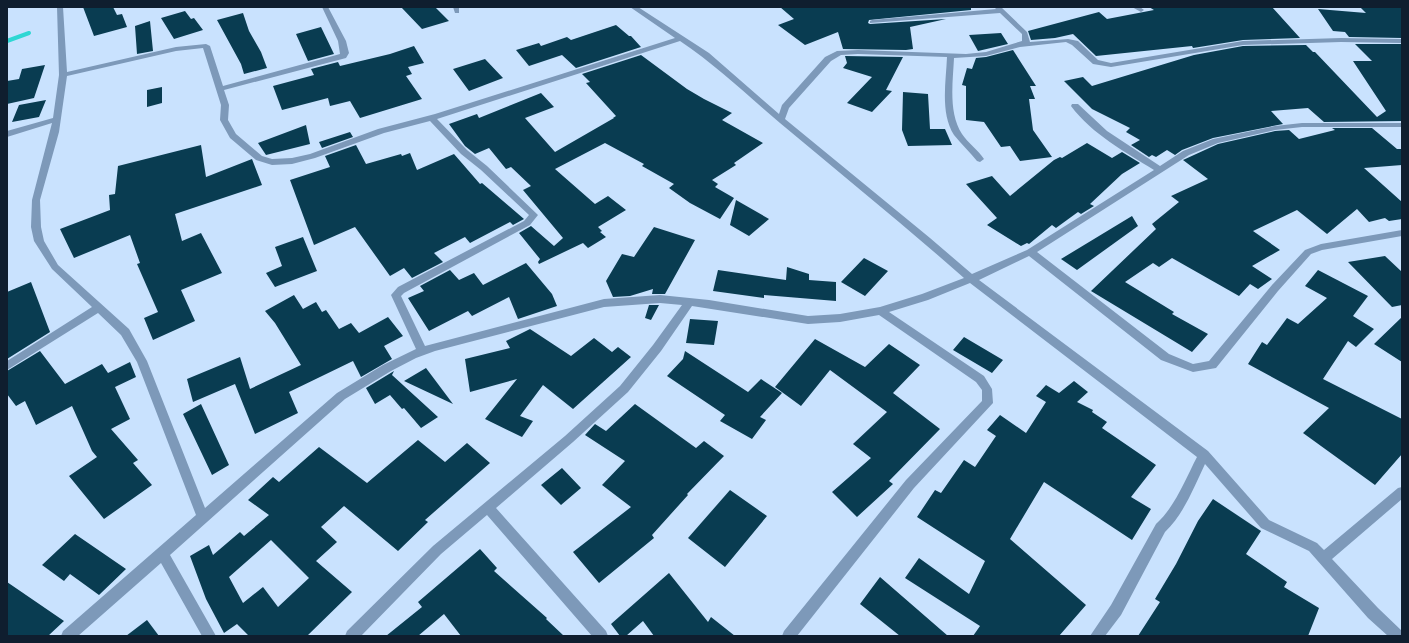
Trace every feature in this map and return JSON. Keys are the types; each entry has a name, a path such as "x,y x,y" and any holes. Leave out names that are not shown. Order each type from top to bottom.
{"street":[{"path":"60,7 63,75 55,132 36,200 36,227 39,242 55,267 125,332 142,361 203,517"},
{"path":"220,90 343,56 345,53 342,41 325,7"},
{"path":"633,7 706,55 781,120 972,279 1204,455 1265,524 1313,547 1373,613 1398,636"},
{"path":"872,22 999,9 1025,33 1026,42 1020,45"},
{"path":"63,75 176,49 204,45 207,47 225,105 224,120 233,136 259,158 272,162 292,161 381,131 432,118 681,38"},
{"path":"781,120 785,107 807,81 828,59 840,53 858,52 951,55 986,54 1020,45 1071,40 1096,62 1111,65 1243,43 1341,40 1402,41"},
{"path":"951,55 951,110 954,126 957,133 980,159"},
{"path":"1075,106 1088,120 1105,133 1160,170"},
{"path":"422,351 396,295 401,290 527,223 534,215 484,168 464,152 432,118"},
{"path":"7,134 57,119"},
{"path":"68,636 341,396 387,368 422,351 604,303 660,299 690,302 808,320 840,318 880,311 972,279 1030,252 1186,153 1216,141 1256,132 1302,125 1402,125"},
{"path":"1030,252 1165,357 1193,368 1212,365 1275,288 1308,252 1321,247 1402,233"},
{"path":"352,636 437,550 569,439 624,389 657,348 690,302"},
{"path":"7,366 99,308"},
{"path":"789,636 910,484 988,403 987,389 980,378 880,311"},
{"path":"1097,636 1116,610 1160,528 1169,520 1180,502 1204,455"},
{"path":"1323,558 1402,492"},
{"path":"488,507 601,636"},
{"path":"162,553 209,636"}],"building":[{"path":"83,7 113,7 117,15 122,14 127,27 94,36"},
{"path":"401,7 435,7 449,21 422,29"},
{"path":"780,7 971,7 971,10 869,20 868,23 870,24 946,19 910,27 913,49 906,50 843,49 838,32 805,45 778,25 794,19"},
{"path":"1149,7 1272,7 1300,38 1243,40 1193,48 1192,46 1096,56 1073,34 1055,38 1031,40 1028,31 1099,12 1107,19 1154,10"},
{"path":"1360,7 1402,7 1402,38 1349,37 1345,32 1333,31 1318,9 1366,13"},
{"path":"185,11 191,19 194,18 203,30 174,39 161,18"},
{"path":"243,13 249,31 261,52 267,68 244,74 241,64 217,20"},
{"path":"150,21 153,51 137,54 135,26"},
{"path":"616,25 631,36 641,47 576,68 562,55 529,66 516,50 539,43 541,46 567,37 571,40"},
{"path":"321,27 334,54 308,61 296,34"},
{"path":"1001,33 1008,44 978,51 969,35"},
{"path":"1355,44 1402,44 1402,121 1324,122 1308,108 1271,111 1283,124 1213,138 1182,150 1175,155 1167,150 1156,157 1152,155 1149,157 1131,145 1140,140 1126,132 1130,128 1092,109 1064,81 1083,77 1092,86 1194,55 1243,46 1306,45 1313,52 1315,52 1377,117 1386,111 1353,61 1372,61"},
{"path":"414,46 424,63 408,67 412,74 406,76 422,99 360,118 350,101 330,106 328,98 282,110 273,86 314,75 311,69 338,62 340,66 390,54"},
{"path":"1013,50 1036,86 1030,86 1035,99 1029,99 1033,130 1052,157 1020,161 1010,146 1001,147 984,122 966,120 966,86 962,85 967,68 972,69 976,58"},
{"path":"641,55 687,89 732,113 722,120 763,143 734,163 736,165 712,180 718,184 715,187 734,198 720,219 690,203 669,188 674,184 642,166 644,164 605,143 555,169 595,204 608,196 626,210 598,227 602,231 600,232 606,237 588,248 583,243 539,264 538,262 540,259 519,233 531,226 554,246 563,238 523,190 531,186 511,167 506,169 489,148 475,154 465,146 449,124 477,114 479,118 541,93 554,107 525,118 555,152 616,116 586,83 590,82 582,74"},
{"path":"845,56 903,57 886,90 892,91 872,112 847,103 872,77 843,68 847,63"},
{"path":"485,59 503,78 469,91 453,69"},
{"path":"45,65 34,98 7,104 7,81 19,79 22,69"},
{"path":"162,87 162,103 147,107 147,90"},
{"path":"903,92 928,94 930,129 945,129 952,145 908,146 902,130"},
{"path":"46,100 39,117 12,122 19,105"},
{"path":"306,125 310,144 266,155 258,143"},
{"path":"1332,128 1372,128 1397,149 1402,149 1402,165 1364,168 1402,202 1402,219 1389,221 1385,218 1369,222 1357,209 1327,234 1297,210 1253,231 1280,250 1252,266 1272,279 1258,289 1250,284 1239,296 1172,258 1159,267 1153,263 1125,282 1174,312 1172,314 1208,334 1192,352 1091,291 1156,229 1152,224 1179,202 1171,196 1208,179 1183,160 1218,144 1275,131 1289,130 1299,139 1335,130"},
{"path":"350,132 353,137 322,148 319,142"},
{"path":"1087,143 1112,158 1122,152 1140,163 1122,174 1090,204 1094,206 1081,214 1078,212 1056,228 1052,225 1029,244 1027,243 1021,246 987,225 997,218 966,184 992,176 1010,196 1054,160 1060,157 1062,158"},
{"path":"201,145 206,177 252,159 262,185 175,214 182,241 201,233 222,273 181,290 195,321 153,340 144,318 158,312 137,264 140,263 130,235 74,258 60,229 110,210 109,195 115,194 118,166"},
{"path":"356,145 366,164 401,154 402,156 410,153 417,170 454,154 480,184 482,183 524,219 513,225 510,222 470,243 465,237 434,253 443,262 412,278 404,268 390,276 355,227 314,245 290,180 330,167 325,156"},
{"path":"736,200 769,219 749,236 730,225"},
{"path":"1132,216 1138,226 1077,270 1061,259"},
{"path":"654,227 695,240 665,294 652,294 653,289 630,296 613,297 606,281 622,254 634,257"},
{"path":"303,237 317,271 275,287 266,273 282,266 275,247"},
{"path":"1385,256 1402,272 1402,305 1392,307 1348,262"},
{"path":"864,258 888,271 865,296 841,282"},
{"path":"526,263 552,294 557,306 518,319 509,297 472,316 468,311 429,331 408,298 424,291 420,286 450,270 459,280 474,273 483,285"},
{"path":"787,267 809,274 809,280 836,282 836,301 764,295 764,298 713,291 718,270 786,280"},
{"path":"1318,270 1368,296 1353,316 1374,329 1356,347 1348,341 1323,379 1402,419 1402,454 1375,485 1303,433 1329,408 1248,364 1262,342 1267,345 1287,318 1298,324 1327,298 1305,286"},
{"path":"31,282 50,332 7,359 7,292"},
{"path":"294,295 303,309 316,302 322,312 326,310 339,329 351,323 359,333 388,317 403,336 384,346 392,359 361,377 353,361 289,392 298,413 255,434 235,384 193,402 187,379 240,357 250,389 301,365 275,323 265,311"},
{"path":"649,305 659,305 651,320 645,318"},
{"path":"1402,317 1402,362 1374,344"},
{"path":"690,319 718,321 714,345 686,343"},
{"path":"530,329 571,356 594,338 612,352 618,347 631,357 573,409 543,385 520,416 533,421 522,437 485,419 517,379 470,392 465,359 510,348 506,341"},
{"path":"964,337 1003,360 992,373 953,350"},
{"path":"815,339 865,367 889,344 920,365 893,393 940,429 889,481 893,484 857,517 832,492 871,458 853,444 887,412 830,370 801,406 775,387"},
{"path":"40,351 65,384 102,364 108,373 130,362 136,377 115,387 130,419 111,429 138,460 133,463 152,485 104,519 69,476 97,457 92,451 72,406 36,425 25,401 16,406 7,394 7,371"},
{"path":"685,351 748,392 761,379 782,393 760,417 766,420 752,439 720,421 725,415 667,376 683,359"},
{"path":"426,368 453,404 404,381"},
{"path":"394,371 392,375 438,417 421,428 404,408 402,409 390,395 375,404 366,388"},
{"path":"1074,381 1088,392 1077,402 1093,410 1092,412 1107,422 1102,428 1156,465 1131,497 1151,509 1132,540 1044,482 1010,539 1086,605 1059,636 973,636 980,626 905,578 919,558 969,594 985,561 917,517 935,490 941,493 964,460 975,467 996,436 987,430 1000,415 1026,433 1046,402 1036,396 1046,385 1059,393"},
{"path":"201,404 229,465 212,475 183,414"},
{"path":"635,404 696,448 704,441 724,456 687,494 688,495 652,535 654,538 599,583 573,552 631,507 602,485 625,461 585,435 595,424 606,431"},
{"path":"418,440 445,462 467,443 490,463 425,520 428,522 398,551 344,506 321,527 337,542 316,561 352,592 307,636 249,636 237,624 224,633 206,599 190,556 209,545 213,555 240,532 244,536 269,515 248,500 273,477 279,482 319,447 367,483","holes":["271,540 309,578 278,607 263,587 243,603 229,577"]},
{"path":"562,468 581,488 561,505 541,485"},
{"path":"730,490 767,516 725,567 688,538"},
{"path":"1213,499 1261,531 1246,554 1287,582 1284,587 1319,608 1308,636 1138,636 1160,602 1155,599 1176,564 1198,521"},
{"path":"75,534 126,569 99,595 70,574 64,581 42,565"},
{"path":"480,549 497,568 494,571 547,618 546,619 564,636 461,636 444,614 418,636 386,636 422,607 418,602"},
{"path":"669,573 708,622 711,617 735,636 654,636 643,621 626,636 620,636 611,624"},
{"path":"880,577 948,636 900,636 860,604"},
{"path":"7,582 64,621 48,636 7,636"},
{"path":"147,620 159,636 126,636"}],"waterway":[{"path":"7,41 29,33"}]}
